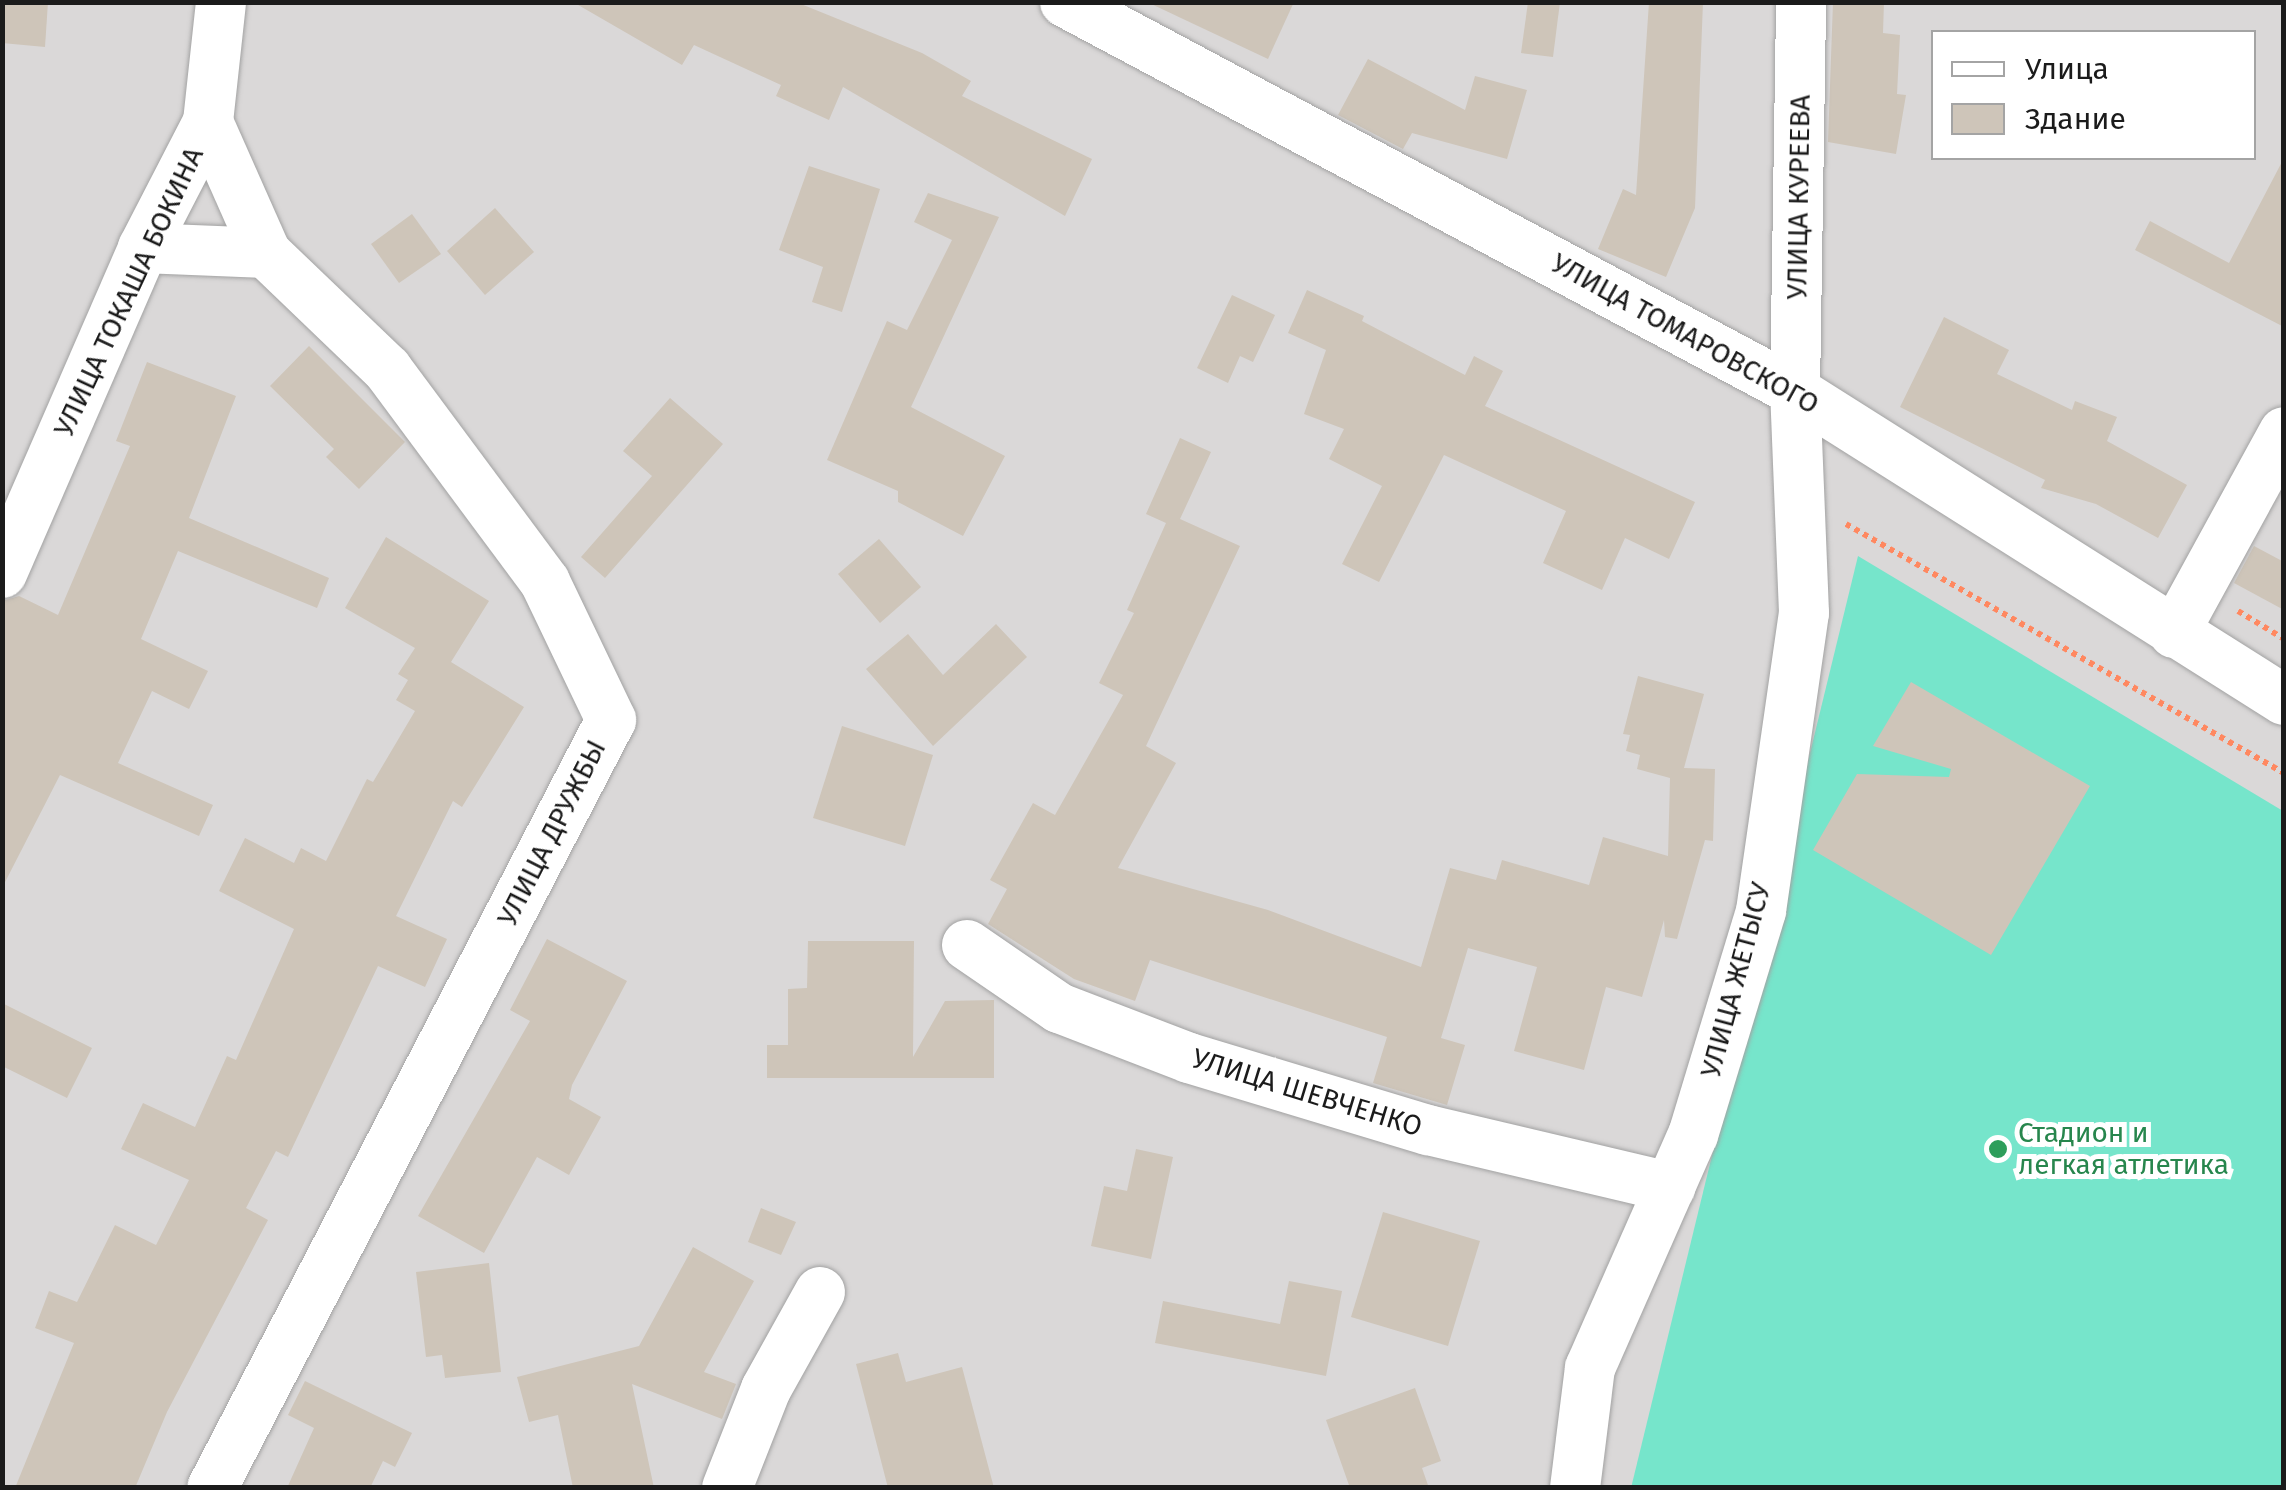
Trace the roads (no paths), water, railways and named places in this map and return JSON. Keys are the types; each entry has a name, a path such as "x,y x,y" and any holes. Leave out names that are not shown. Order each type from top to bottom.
{"street":[{"name":"УЛИЦА ТОКАША БОКИНА","path":"2,572 143,248 208,122 221,2"},
{"name":"УЛИЦА ТОМАРОВСКОГО","path":"1065,2 1795,391 2284,700"},
{"name":"УЛИЦА КУРЕЕВА","path":"1795,391 1801,2"},
{"name":"УЛИЦА ДРУЖБЫ","path":"208,122 266,253 387,369 533,566 611,720 212,1488"},
{"path":"143,248 266,253"},
{"name":"УЛИЦА ЖЕТЫСУ","path":"1575,1488 1590,1368 1693,1135 1761,911 1804,613 1795,391"},
{"path":"2174,633 2284,432"},
{"name":"УЛИЦА ШЕВЧЕНКО","path":"967,945 1059,1008 1189,1058 1428,1130 1670,1187"},
{"path":"727,1488 766,1389 820,1292"}],"place":[{"name":"Стадион и легкая атлетика","path":"1998,1149"}]}
